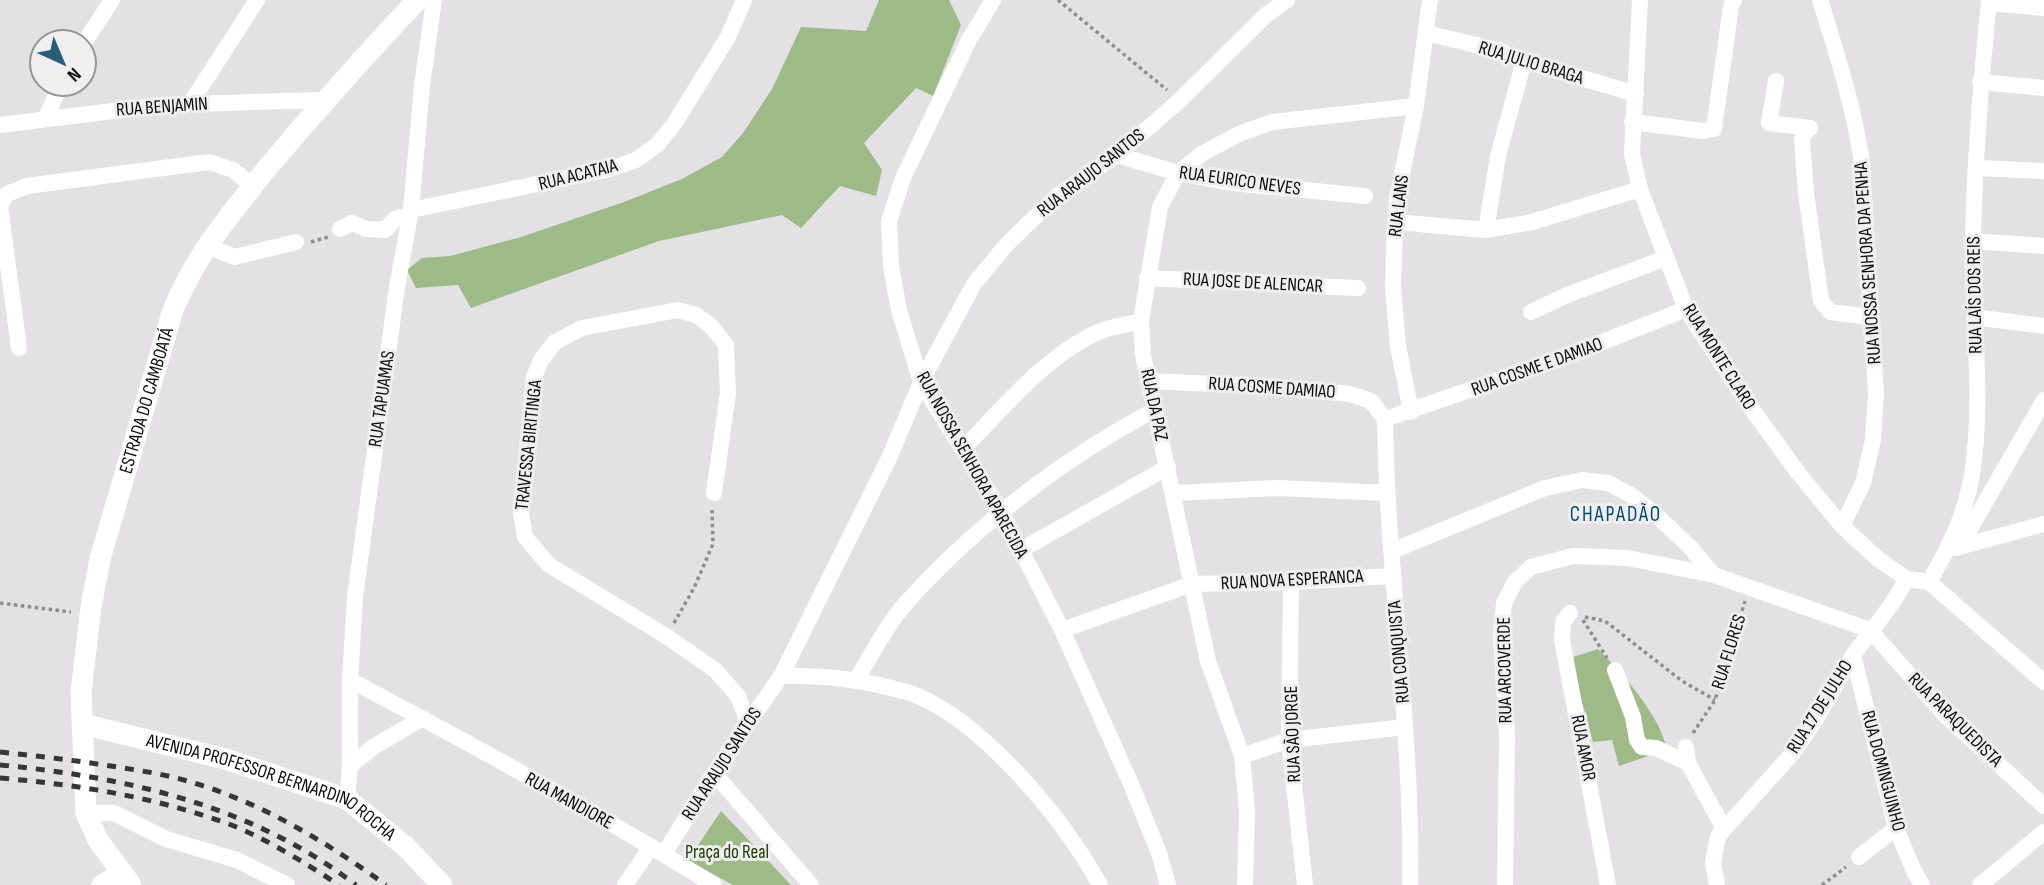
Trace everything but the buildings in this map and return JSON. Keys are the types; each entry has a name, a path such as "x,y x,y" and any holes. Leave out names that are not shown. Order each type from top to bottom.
{"main road":[{"name":"ESTRADA DO CAMBOATÁ","path":"127,880 93,831 86,813 81,692 100,559 172,313 188,277 207,246 253,186 324,100 417,0"},
{"name":"AVENIDA PROFESSOR BERNARDINO ROCHA","path":"82,724 225,759 347,799 405,847 442,885"},
{"path":"102,885 127,880"}],"street":[{"path":"94,28 112,0"},
{"path":"190,104 257,0"},
{"name":"RUA TAPUAMAS","path":"347,799 355,597 397,287 410,212 422,86 434,0"},
{"name":"RUA ACATAIA","path":"353,227 385,230 395,219 410,212 610,169 636,159 657,145 674,124 728,37 744,0"},
{"name":"RUA NOSSA SENHORA APARECIDA","path":"993,0 969,40 903,178 890,220 891,266 897,299 921,382 1002,513 1062,630 1131,784 1159,853 1168,885"},
{"name":"RUA ARAUJO SANTOS","path":"625,885 657,850 715,773 781,676 890,456 921,382 974,284 1007,244 1057,196 1117,155 1179,101 1266,15 1287,0"},
{"name":"RUA LANS","path":"1411,412 1398,346 1393,288 1397,198 1416,106 1430,0"},
{"name":"RUA MONTE CLARO","path":"1640,0 1632,154 1640,189 1686,309 1748,404 1842,526 1878,559 1907,579"},
{"path":"1632,122 1703,131 1714,129 1734,0"},
{"name":"RUA NOSSA SENHORA DA PENHA","path":"1820,0 1857,130 1867,228 1876,394 1873,440 1863,483 1842,526"},
{"path":"1989,1 2044,8"},
{"name":"RUA LAÍS DOS REIS","path":"1929,582 1954,548 1971,476 1976,439 1973,241 1980,82 1989,1"},
{"name":"RUA JULIO BRAGA","path":"1426,33 1497,50 1524,61 1636,94"},
{"path":"1486,230 1498,156 1524,61"},
{"path":"1776,81 1769,123 1810,128 1802,140 1821,301 1830,312 1872,317"},
{"path":"1980,82 2044,88"},
{"path":"45,119 55,98"},
{"name":"RUA BENJAMIN","path":"0,125 190,104 324,100"},
{"name":"RUA DA PAZ","path":"1245,885 1247,810 1242,757 1209,661 1148,381 1141,321 1160,207 1178,173 1203,153 1241,133 1272,122 1416,106"},
{"name":"RUA EURICO NEVES","path":"1117,155 1178,173 1233,183 1365,196"},
{"path":"19,348 0,206 7,194 27,186 209,162 233,170 253,186"},
{"path":"1976,168 2044,171"},
{"path":"1397,222 1486,230 1532,222 1640,189"},
{"path":"1973,241 2044,246"},
{"path":"207,246 235,257 296,242"},
{"path":"1531,312 1567,295 1666,258"},
{"name":"RUA JOSE DE ALENCAR","path":"1147,278 1358,288"},
{"name":"RUA COSME E DAMIAO","path":"1385,419 1557,360 1686,309"},
{"name":"TRAVESSA BIRITINGA","path":"714,493 728,393 726,345 711,326 696,315 678,310 582,328 555,342 541,360 534,377 521,513 525,537 549,565 666,636 715,670 738,696 748,723"},
{"path":"1974,317 2044,326"},
{"path":"964,448 1022,387 1066,350 1095,333 1141,321"},
{"name":"RUA COSME DAMIAO","path":"1148,381 1261,386 1350,394 1371,401 1385,419"},
{"path":"1954,548 2044,400"},
{"path":"856,680 905,604 1002,513 1100,441 1155,410"},
{"name":"RUA CONQUISTA","path":"1385,419 1392,576 1411,834 1410,885"},
{"path":"1021,550 1168,467"},
{"path":"1392,551 1545,488 1582,480 1608,483 1631,495 1689,546 1714,575"},
{"path":"1174,493 1279,488 1387,493"},
{"path":"1954,548 2044,524"},
{"name":"RUA ARCOVERDE","path":"1505,885 1507,735 1501,636 1504,603 1515,582 1531,566 1573,556 1627,558 1714,575 1870,630"},
{"name":"RUA NOVA ESPERANCA","path":"1062,630 1192,584 1392,576"},
{"path":"1907,579 1929,582 2044,682"},
{"name":"RUA 17 DE JULHO","path":"1723,827 1762,789 1792,754 1853,655 1891,606 1907,579"},
{"name":"RUA SÃO JORGE","path":"1291,582 1289,740 1305,885"},
{"name":"RUA AMOR","path":"1570,613 1563,622 1562,640 1608,885"},
{"name":"RUA PARAQUEDISTA","path":"1870,630 1944,715 2044,806"},
{"name":"RUA DOMINGUINHO","path":"1853,655 1896,828 1922,885"},
{"path":"1615,670 1633,717 1637,740 1642,747 1687,755 1723,827 1714,848 1713,863 1717,885"},
{"path":"781,676 824,675 856,680 917,695 950,714 1005,760 1062,826 1100,885"},
{"name":"RUA MANDIORE","path":"350,680 423,718 714,885"},
{"path":"350,766 373,747 423,718"},
{"path":"1242,757 1289,740 1405,727"},
{"path":"715,773 811,885"},
{"path":"86,813 114,813 166,839 237,860 286,885"},
{"path":"1859,857 1896,828"},
{"path":"1980,885 2044,832"}],"path":[{"path":"1058,0 1179,101"},
{"path":"296,242 300,245 336,235 353,227"},
{"path":"666,636 694,589 713,544 714,493"},
{"name":"RUA FLORES","path":"1687,755 1715,700 1750,587"},
{"path":"0,603 90,615"},
{"path":"1615,670 1592,637 1581,615 1605,621 1682,681 1715,700"},
{"path":"1822,885 1859,857"}],"green space":[{"path":"879,0 949,0 961,25 933,96 916,88 864,143 882,170 876,196 840,186 801,228 782,215 659,241 471,308 458,285 416,288 407,270 422,258 450,256 521,237 682,179 722,157 743,133 772,89 801,27 866,31"},
{"path":"1598,649 1628,682 1662,733 1666,746 1654,754 1619,766 1612,740 1593,742 1570,658"},
{"name":"Praça do Real","path":"721,811 791,885 733,885 688,860"}],"railway":[{"path":"0,752 142,771 208,787 301,830 386,885"},
{"path":"0,765 48,770 141,787 232,815 316,858 356,885"},
{"path":"0,778 114,793 198,814 254,835 339,885"}],"district":[{"name":"CHAPADÃO","path":"1616,514"}]}
